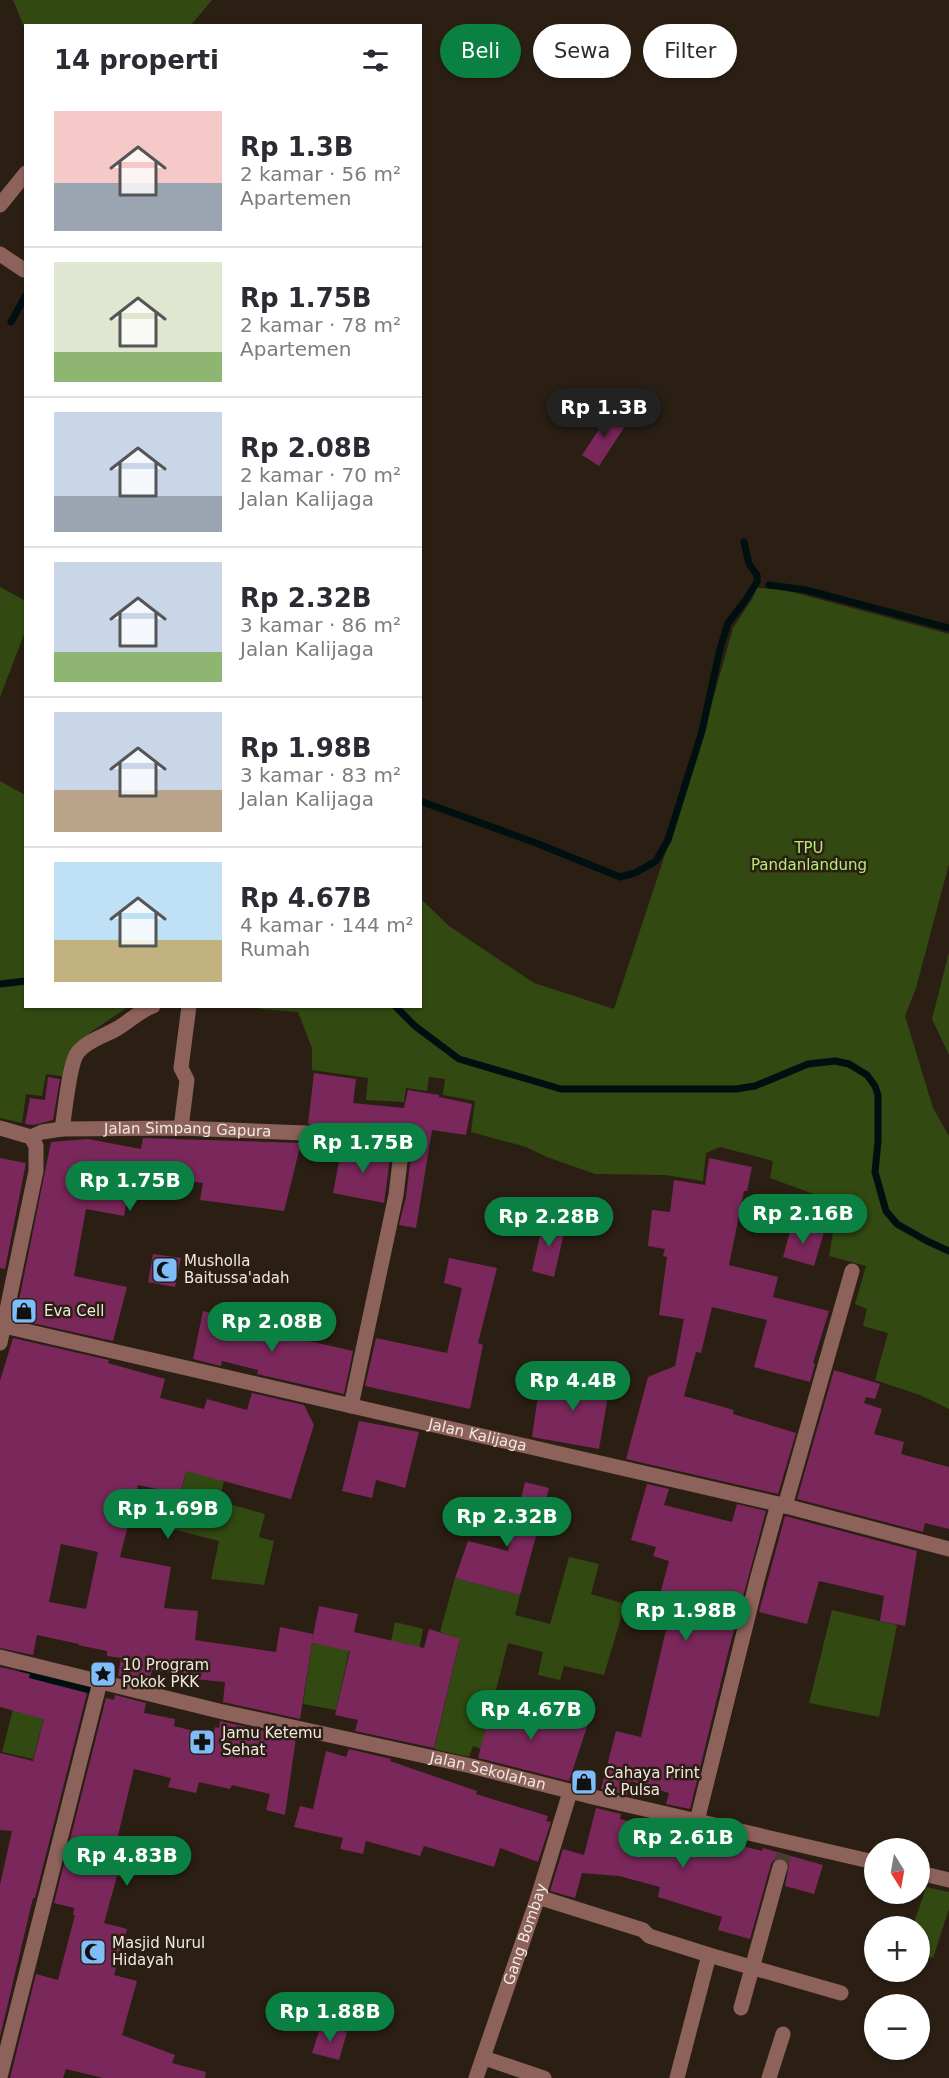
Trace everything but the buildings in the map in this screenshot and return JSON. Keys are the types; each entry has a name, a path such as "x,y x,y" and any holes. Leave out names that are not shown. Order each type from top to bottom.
{"street":[{"path":"0,205 24,175"},
{"path":"0,254 24,270"},
{"path":"63,1129 70,1078 78,1052 93,1040 120,1028 148,1008"},
{"path":"181,1128 187,1080 182,1068 189,1008"},
{"path":"0,1128 31,1137 36,1146 36,1171 0,1342"},
{"name":"Jalan Simpang Gapura","path":"31,1137 42,1132 63,1129 181,1128 305,1133 395,1142 400,1146 396,1196 351,1406"},
{"path":"697,1821 757,1580 782,1505 852,1271"},
{"name":"Jalan Kalijaga","path":"3,1322 351,1406 782,1505 949,1549"},
{"name":"Jalan Sekolahan","path":"0,1658 219,1711 471,1766 570,1792 697,1821 784,1854 864,1861"},
{"path":"0,2077 100,1682"},
{"name":"Gang Bombay","path":"476,2078 538,1898 570,1792"},
{"path":"741,2008 784,1854"},
{"path":"930,1875 949,1880"},
{"path":"538,1898 643,1930 649,1936 841,1993"},
{"path":"677,2078 710,1955"},
{"path":"769,2078 783,2034"},
{"path":"484,2058 544,2078"}],"green space":[{"path":"13,0 212,0 192,24 24,24 24,27"},
{"path":"0,587 24,600 24,635 0,697"},
{"name":"TPU Pandanlandung","path":"757,588 781,589 949,634 949,864 916,988 905,1016 933,1108 949,1136 949,1409 920,1395 875,1380 888,1333 863,1326 867,1309 855,1304 866,1266 829,1256 838,1203 770,1178 773,1161 720,1147 706,1153 703,1181 665,1175 595,1174 526,1147 471,1132 475,1101 443,1095 445,1079 429,1077 427,1091 406,1088 404,1102 366,1100 368,1078 312,1070 312,1048 298,1012 258,1008 422,1008 422,900 449,926 534,983 614,1009 693,770 733,628"},
{"path":"0,781 24,794 24,1008 127,1008 91,1032 72,1050 66,1077 46,1074 42,1096 26,1094 22,1123 0,1118"},
{"path":"949,952 949,1055 932,1019"},
{"path":"188,1463 224,1481 219,1501 265,1514 259,1537 274,1541 264,1585 211,1579 219,1541 172,1529"},
{"path":"569,1557 599,1564 591,1594 625,1604 604,1675 564,1666 560,1680 538,1675 543,1652 508,1643 481,1749 473,1746 469,1757 434,1749 460,1640 440,1632 455,1578 520,1595 515,1615 550,1624"},
{"path":"832,1610 897,1625 879,1717 809,1703"},
{"path":"395,1622 423,1629 413,1681 386,1665"},
{"path":"354,1629 336,1710 303,1704 312,1643 322,1645"},
{"path":"36,1679 53,1684 33,1759 2,1752 19,1686 33,1690"},
{"path":"930,1888 949,1892 949,1909 933,1958 930,1957 930,1916 916,1916 920,1904 930,1904"}],"waterway":[{"path":"11,322 24,299"},
{"path":"422,802 536,843 620,877 635,873 656,861 668,840 702,731 728,623 757,582 757,575 749,564 744,542"},
{"path":"769,585 806,590 949,628"},
{"path":"0,984 24,981"},
{"path":"397,1008 415,1026 459,1059 561,1089 736,1089 755,1086 808,1064 835,1061 849,1064 867,1075 878,1095 875,1172 886,1211 897,1224 949,1251"},
{"path":"22,1673 90,1690"}],"tunnel":[{"path":"780,1867 784,1854"}],"place":[{"name":"Musholla Baitussa'adah","path":"165,1270"},
{"name":"Eva Cell","path":"24,1311"},
{"name":"10 Program Pokok PKK","path":"103,1674"},
{"name":"Jamu Ketemu Sehat","path":"202,1742"},
{"name":"Cahaya Print & Pulsa","path":"584,1782"},
{"name":"Masjid Nurul Hidayah","path":"93,1952"}]}
